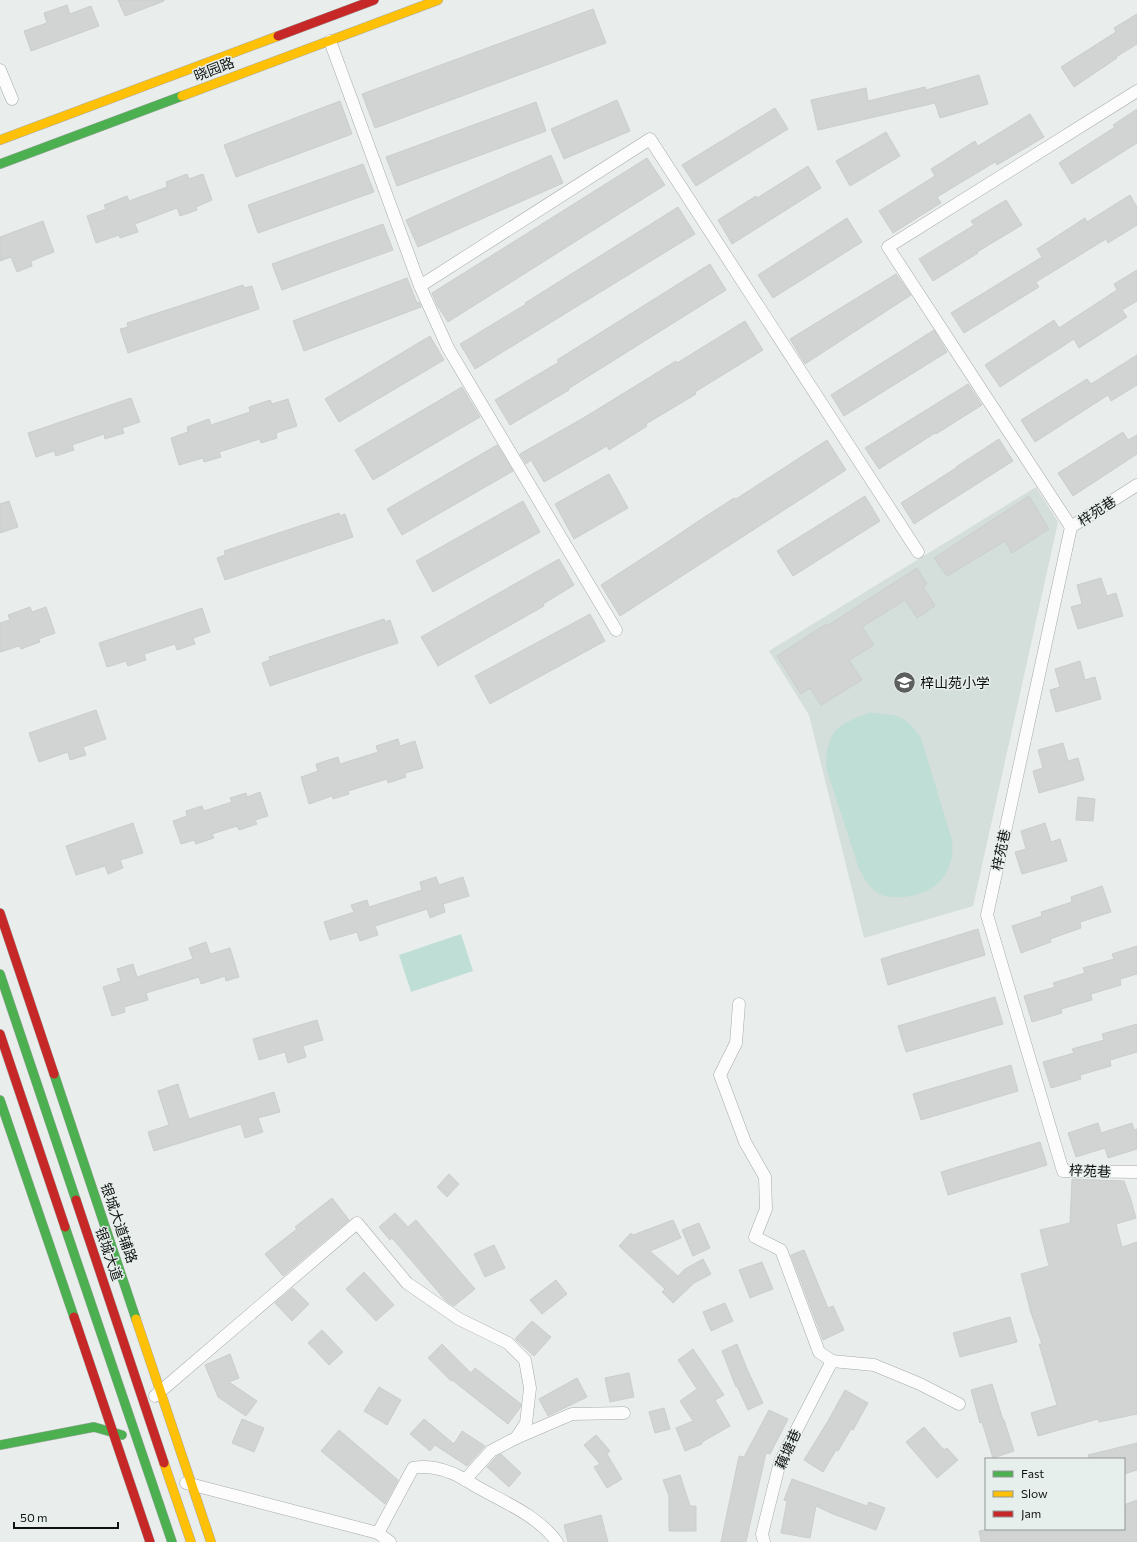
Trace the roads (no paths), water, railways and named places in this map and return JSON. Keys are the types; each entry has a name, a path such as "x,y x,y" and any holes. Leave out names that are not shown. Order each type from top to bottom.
{"street":[{"name":"晓园路","path":"0,140 374,0"},
{"name":"晓园路","path":"0,164 438,0"},
{"path":"330,41 420,286 448,348 616,630"},
{"path":"0,70 12,99"},
{"path":"1071,527 888,247 1137,91"},
{"path":"420,286 650,139 918,552"},
{"name":"梓苑巷","path":"1137,485 1071,527 987,915 1063,1171 1137,1172"},
{"name":"银城大道辅路","path":"0,913 211,1542"},
{"name":"银城大道","path":"0,974 191,1542"},
{"path":"739,1004 736,1042 720,1075 745,1142 766,1177 766,1209 755,1237 781,1250 819,1352 832,1361 874,1365 920,1384 959,1404"},
{"path":"0,1034 172,1542"},
{"path":"0,1100 150,1542"},
{"path":"145,1405 357,1223 407,1283 459,1319 508,1343 525,1360 530,1388 527,1416 526,1423 516,1438"},
{"name":"藕塘巷","path":"764,1542 762,1534 780,1462 832,1361"},
{"path":"465,1480 491,1451 516,1438 572,1414 624,1413"},
{"path":"0,1445 94,1427 137,1440 155,1434"},
{"path":"378,1533 413,1468 421,1466 450,1472 465,1480 531,1517 548,1531 557,1542"},
{"path":"153,1485 170,1479 191,1484 378,1533 390,1542"}],"place":[{"name":"梓山苑小学","path":"905,683"}]}
